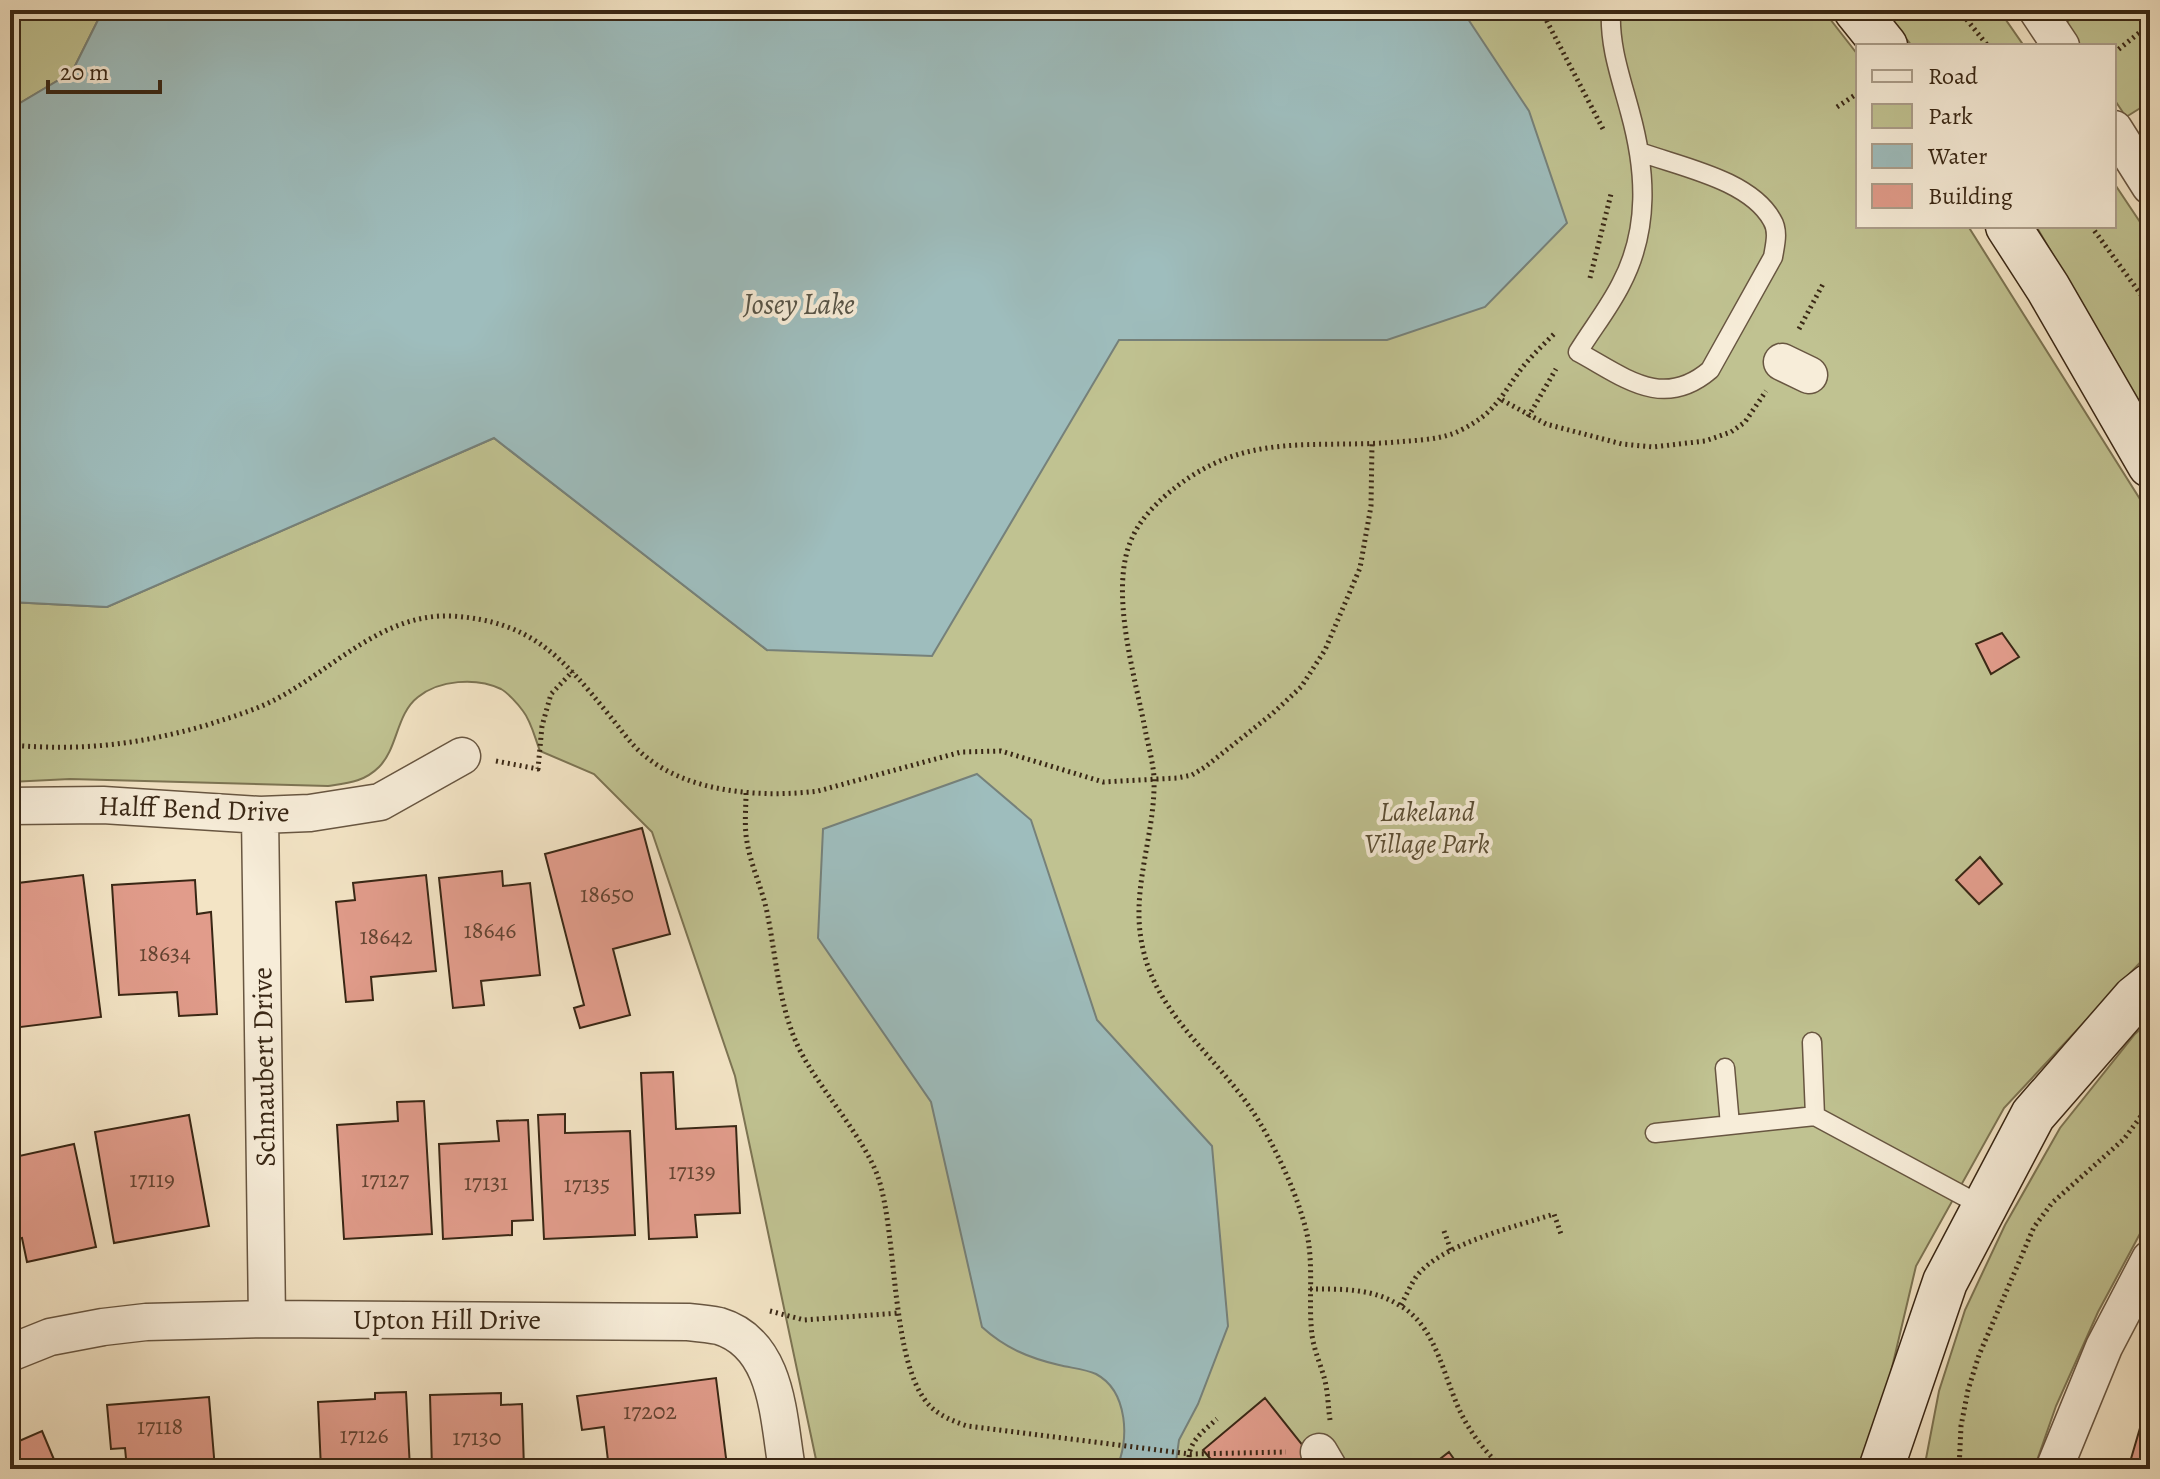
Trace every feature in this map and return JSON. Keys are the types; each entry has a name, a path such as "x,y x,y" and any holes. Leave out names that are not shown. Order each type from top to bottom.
{"street":[{"path":"1856,10 1883,44"},
{"path":"2037,10 2060,44"},
{"path":"2116,132 2150,186"},
{"path":"2009,228 2048,288 2150,465"},
{"name":"Halff Bend Drive","path":"10,806 103,805 260,815 310,813 380,802 462,756"},
{"name":"Schnaubert Drive","path":"260,815 267,1319"},
{"path":"1881,1469 1945,1282 2033,1115 2135,998 2150,986"},
{"path":"2054,1469 2104,1347 2150,1259"},
{"name":"Upton Hill Drive","path":"10,1353 50,1337 146,1322 267,1319 688,1322 720,1326 743,1339 759,1355 770,1377 787,1469"}],"lane":[{"path":"1611,10 1615,64 1640,152 1644,208 1636,247 1621,285 1578,352 1643,387 1661,391 1698,381 1710,370 1773,257 1776,238 1774,221 1757,202 1736,186 1640,152"},
{"path":"1812,1042 1815,1116"},
{"path":"1725,1068 1730,1125"},
{"path":"1655,1133 1815,1116 1984,1207"}],"path":[{"path":"1541,10 1606,136"},
{"path":"1959,10 1986,44"},
{"path":"2116,51 2150,24"},
{"path":"1837,107 1856,94"},
{"path":"1585,288 1602,236 1611,187"},
{"path":"2092,228 2150,307"},
{"path":"746,793 746,839 766,910 786,1016 802,1054 877,1175 887,1212 899,1313 909,1366 920,1393 930,1407 947,1419 967,1426 1190,1454 1324,1460 1336,1437 1330,1424 1324,1378 1312,1335 1307,1237 1297,1203 1251,1109 1169,1008 1151,976 1143,950 1139,902 1154,780 1124,617 1122,588 1125,559 1133,535 1147,515 1175,488 1237,453 1296,444 1372,444 1429,439 1457,432 1481,418 1502,400 1532,356 1564,320"},
{"path":"1528,417 1559,363 1578,352"},
{"path":"10,745 91,748 156,740 233,717 279,698 392,627 425,618 451,616 523,632 550,649 573,671 645,756 679,775 722,790 793,794 818,791 961,752 981,750 1001,751 1103,782 1192,775 1272,714 1301,687 1325,650 1360,568 1371,506 1372,444"},
{"path":"538,769 542,726 551,694 573,671"},
{"path":"1959,1469 1961,1426 1968,1390 1979,1355 2034,1227 2060,1195 2124,1139 2150,1104"},
{"path":"1401,1305 1416,1277 1451,1250 1554,1214 1561,1234"},
{"path":"1444,1231 1451,1250"},
{"path":"1310,1289 1346,1288 1375,1294 1401,1305 1429,1337 1463,1419 1484,1450 1503,1469"},
{"path":"765,1309 804,1320 899,1313"},
{"path":"1191,1469 1188,1459 1191,1444 1217,1419"}],"green space":[{"path":"10,10 103,10 72,72 10,109"},
{"name":"Lakeland Village Park","path":"1290,10 1823,10 1856,52 1856,228 1969,228 2150,515 2150,952 2004,1108 1916,1266 1868,1469 818,1469 735,1076 652,832 594,774 540,751 526,715 507,693 491,685 469,682 447,684 427,691 405,712 390,750 379,767 362,779 342,784 70,779 10,782 10,602 107,607 494,438 767,650"},
{"path":"1884,10 1999,10 2023,44 1910,44"},
{"path":"2082,10 2150,10 2150,102 2126,117 2116,102 2116,44 2078,44 2064,24"},
{"path":"2116,186 2150,237 2150,420 2037,228 2116,228"},
{"path":"2150,1021 2150,1215 2098,1312 2056,1406 2034,1469 1924,1469 1939,1391 1965,1310 2005,1225 2060,1128 2135,1034"}],"water":[{"name":"Josey Lake","path":"103,10 1462,10 1529,111 1567,223 1485,307 1387,340 1119,340 932,656 767,650 494,438 107,607 10,602 10,109 72,72"},
{"path":"977,774 1031,820 1097,1020 1212,1146 1228,1326 1198,1404 1179,1440 1175,1469 1116,1469 1123,1445 1123,1417 1115,1392 1107,1382 1092,1372 1018,1351 982,1327 931,1102 818,938 823,829"}],"building":[{"path":"2002,633 2019,657 1991,674 1976,644"},
{"path":"642,828 670,934 613,949 630,1015 580,1028 574,1008 584,1005 545,854"},
{"path":"1980,857 2002,884 1979,904 1956,880"},
{"path":"502,871 503,886 530,883 540,975 481,981 484,1005 453,1008 439,878"},
{"path":"83,875 101,1017 13,1028 10,1000 10,884"},
{"path":"426,875 436,971 371,977 373,1000 346,1002 336,902 355,900 353,883"},
{"path":"195,880 197,914 211,912 217,1014 179,1016 177,992 119,995 112,885"},
{"path":"673,1072 676,1129 736,1126 740,1213 695,1215 697,1237 649,1239 641,1073"},
{"path":"424,1101 432,1234 344,1239 337,1125 398,1121 397,1102"},
{"path":"565,1114 565,1133 630,1131 635,1235 544,1239 538,1115"},
{"path":"189,1115 209,1226 114,1243 95,1132"},
{"path":"528,1120 533,1220 512,1221 512,1235 443,1239 439,1144 499,1141 497,1121"},
{"path":"74,1144 96,1247 27,1262 22,1238 10,1241 10,1158"},
{"path":"716,1378 727,1466 609,1469 604,1427 582,1430 577,1396"},
{"path":"406,1392 410,1469 321,1469 318,1402 375,1399 375,1393"},
{"path":"501,1393 501,1405 522,1404 524,1469 432,1469 430,1395"},
{"path":"209,1397 215,1469 127,1469 125,1448 111,1449 107,1405"},
{"path":"1265,1398 1315,1461 1306,1469 1219,1469 1203,1450"},
{"path":"2140,1428 2150,1431 2150,1469 2128,1469"},
{"path":"42,1431 58,1469 10,1469 10,1445"},
{"path":"1449,1452 1461,1469 1427,1469"}]}
